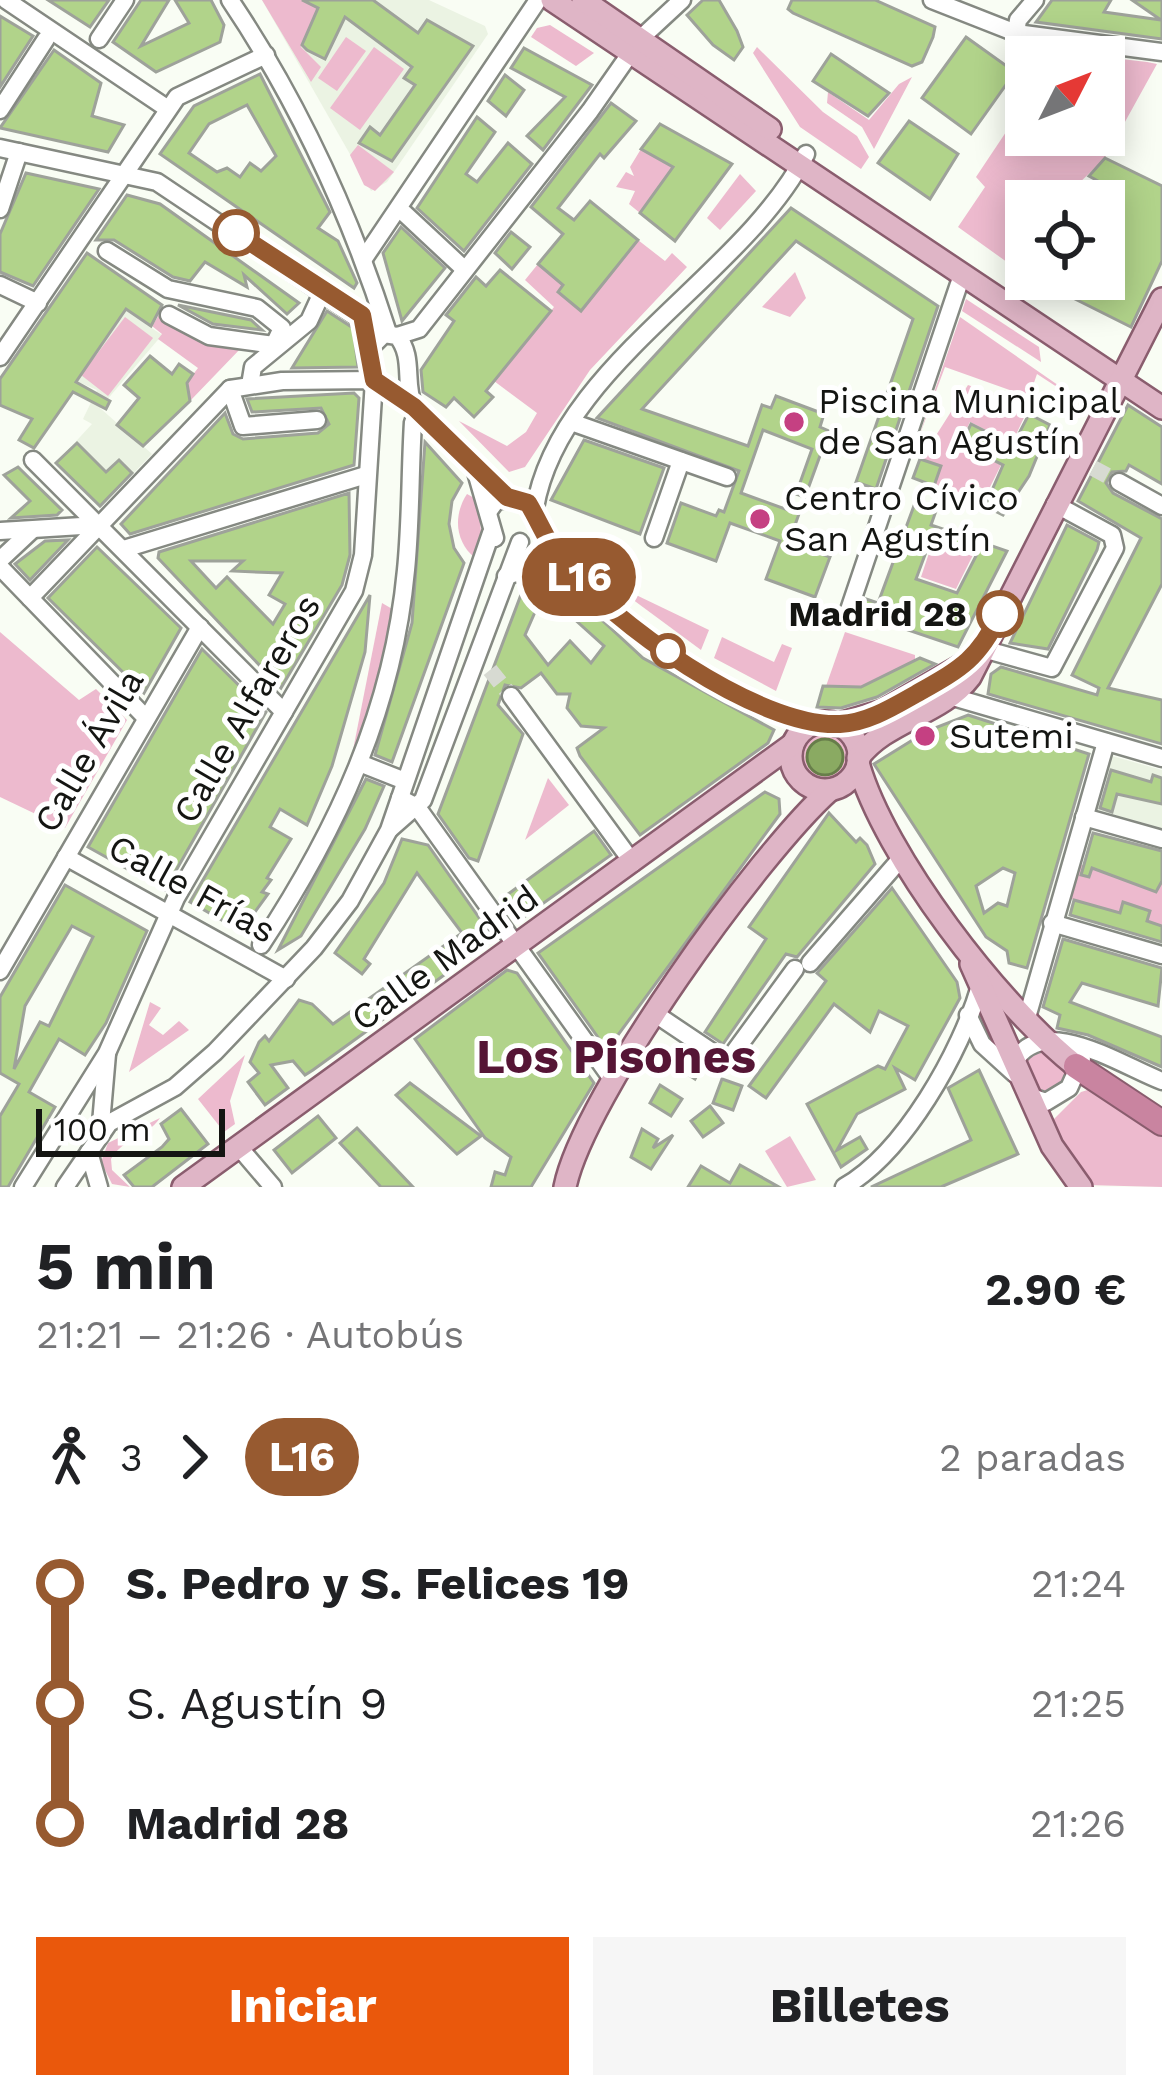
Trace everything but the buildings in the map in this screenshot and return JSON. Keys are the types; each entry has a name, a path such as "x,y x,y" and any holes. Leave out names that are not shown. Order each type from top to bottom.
{"highway":[{"path":"1085,1060 1162,1123"}],"main road":[{"path":"552,0 636,45"},
{"path":"583,0 636,45 1122,375 1162,408"},
{"path":"803,160 962,275 1122,375 1162,394"},
{"path":"565,1187 575,1146 612,1079 724,918 804,819 832,789 850,779 872,742 952,697 982,651 1055,504 1085,464 1122,375 1162,299"},
{"path":"804,819 794,743 825,724 883,711 982,651"},
{"path":"825,724 851,736 884,827 961,942 1026,1021 1044,1038 1085,1060"},
{"name":"Calle Madrid","path":"183,1187 746,783 794,743"},
{"path":"800,778 832,789 884,827"},
{"name":"Calle Madrid","path":"746,783 800,778"},
{"path":"961,942 1052,1146 1081,1187"}],"street":[{"path":"6,0 168,109"},
{"path":"99,39 125,0"},
{"path":"230,0 266,56 350,224 390,334"},
{"path":"364,260 538,0"},
{"path":"932,0 1016,33 1162,52"},
{"path":"1016,33 1018,20 1035,0"},
{"path":"369,349 390,334 419,329 636,45 679,2"},
{"path":"0,110 46,39"},
{"path":"0,357 38,303 95,243 168,109 185,92 266,56"},
{"path":"0,148 174,191 407,349 414,414 406,573 365,765 326,842 261,945"},
{"path":"0,209 19,152"},
{"path":"65,1187 119,1113 175,1088 286,980 350,902 477,654 521,542 533,529 543,473 574,422 803,160"},
{"path":"350,224 371,228 397,214"},
{"path":"397,214 463,268"},
{"path":"95,243 168,289 256,308 282,328 274,345 248,373 250,385"},
{"path":"849,610 962,275"},
{"path":"0,285 38,303"},
{"path":"170,315 209,336 274,345 286,342 309,321 320,297"},
{"name":"Calle Alfareros","path":"22,1187 107,1053 169,914 358,580 366,475 380,383 362,315"},
{"path":"30,598 230,389 380,383 406,371"},
{"path":"380,383 507,497 524,500 560,559"},
{"path":"230,389 243,426 317,420"},
{"path":"574,422 727,477"},
{"path":"33,460 284,712"},
{"path":"653,538 681,460"},
{"path":"407,795 490,533 476,471"},
{"path":"488,512 543,473"},
{"path":"124,549 366,475"},
{"path":"1119,482 1162,506"},
{"path":"982,651 1052,668 1115,548 1112,535 1055,504"},
{"path":"0,531 98,525"},
{"path":"32,530 0,564 146,718"},
{"path":"490,533 509,544 521,542 560,559 660,646 776,713 825,724"},
{"path":"506,576 560,559"},
{"name":"Calle Ávila","path":"0,971 200,627"},
{"path":"477,654 490,670"},
{"path":"511,696 633,863"},
{"path":"952,697 1162,758"},
{"path":"776,713 794,743"},
{"path":"1026,1021 1106,742"},
{"path":"365,765 407,795 612,1079"},
{"path":"1084,818 1162,839"},
{"path":"657,1015 727,1061 803,966 903,856"},
{"name":"Calle Frías","path":"66,857 286,980"},
{"path":"1052,922 1162,955"},
{"path":"844,1187 875,1166 904,1135 980,986"},
{"path":"968,1015 986,1049 1054,1100 1069,1088 1085,1060 1162,1082"},
{"path":"1022,1080 1023,1049 1044,1038"},
{"path":"945,1060 986,1049"},
{"name":"Calle Alfareros","path":"100,1135 107,1053"},
{"path":"238,1146 273,1187"},
{"path":"89,1152 99,1187"}],"shaded area":[{"path":"262,0 429,0 485,26 488,34 387,182 371,191"},
{"path":"262,0 302,0 318,8 301,47 321,67 311,82"},
{"path":"550,25 594,53 576,66 531,37 537,28"},
{"path":"346,37 366,51 337,91 318,78"},
{"path":"374,47 404,69 360,130 330,108"},
{"path":"757,47 823,112 857,136 869,157 861,169 800,127 753,53"},
{"path":"1125,60 1157,64 1125,122"},
{"path":"912,77 874,149 862,127 827,103 828,92 869,120 899,84"},
{"path":"1005,134 1005,156 1106,156 1082,180 1005,180 1005,261 958,227 985,187 976,177"},
{"path":"358,145 394,172 375,191 364,185 350,155"},
{"path":"641,149 673,167 640,213 629,204 635,191 616,187 626,172 634,176 630,167"},
{"path":"740,174 756,191 720,230 707,218"},
{"path":"638,240 665,261 672,253 687,267 590,370 525,467 509,472 459,421 507,446 526,432 537,413 494,381 554,307 525,280 538,264 563,285 558,292 581,311"},
{"path":"795,272 806,298 790,317 762,307"},
{"path":"99,292 162,335 100,408 152,454 101,507 56,463 92,424 83,419 97,390 76,381"},
{"path":"966,299 1039,347 1041,362 962,311"},
{"path":"159,315 193,334 242,347 190,401 185,385 198,368 158,339 162,334 152,326"},
{"path":"125,317 153,338 108,396 81,375"},
{"path":"960,317 1081,401 1037,374 1029,397 945,367 917,442"},
{"path":"968,385 1029,407 1012,443 970,422 959,445 1001,465 988,491 973,484 955,494 934,486 940,466 921,459"},
{"path":"467,494 478,500 482,542 475,558 458,528"},
{"path":"933,541 973,555 956,589 921,577"},
{"path":"609,582 709,630 701,650"},
{"path":"382,603 394,610 360,746 353,750"},
{"path":"0,632 79,700 96,689 127,720 65,828 0,797"},
{"path":"845,632 915,655 915,659 871,688 825,689"},
{"path":"722,637 774,662 782,644 792,648 776,691 714,658"},
{"path":"825,731 843,739 851,757 843,775 825,783 807,775 799,757 807,739"},
{"path":"825,739 838,744 843,757 838,770 825,775 812,770 807,757 812,744"},
{"path":"1112,756 1162,770 1162,828 1097,810"},
{"path":"548,778 569,805 525,840"},
{"path":"1081,865 1157,886 1162,881 1162,926 1071,899"},
{"path":"150,1002 161,1008 149,1025 163,1035 179,1021 189,1030 129,1072"},
{"path":"1046,1050 1065,1068 1066,1077 1048,1093 1038,1091 1024,1065 1031,1052"},
{"path":"245,1055 230,1101 235,1124 224,1132 198,1099"},
{"path":"1094,1088 1162,1129 1162,1187 1086,1185 1051,1122 1081,1092"},
{"path":"160,1118 111,1159 112,1170 130,1187 112,1184 101,1162 108,1143"},
{"path":"790,1136 816,1180 787,1187 765,1151"}],"tunnel":[{"path":"1093,468 1119,482"},
{"path":"490,670 511,696"}],"bus line":[{"name":"L16","path":"236,233 362,315 374,380 414,407 507,497 528,503 560,559 598,594 660,646 776,713 836,725 872,717 980,654 1000,614"}],"place":[{"name":"Piscina Municipal de San Agustín","path":"794,422"},
{"name":"Centro Cívico San Agustín","path":"760,519"},
{"name":"Madrid 28","path":"1000,614"},
{"name":"Sutemi","path":"925,736"}],"district":[{"name":"Los Pisones","path":"616,1056"}]}
